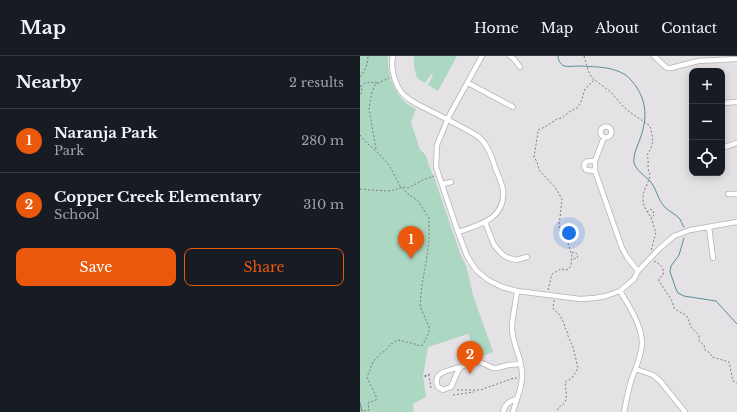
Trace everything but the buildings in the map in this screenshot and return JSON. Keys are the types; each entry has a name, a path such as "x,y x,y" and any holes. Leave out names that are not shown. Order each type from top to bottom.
{"street":[{"path":"392,56 394,74 400,89 404,94 408,98 479,137 486,144 491,156 502,186 503,198 501,204 492,218 458,232"},
{"path":"482,56 447,120 437,144 436,167 467,256 476,270 488,280 502,287 547,295 580,298 606,296 620,291 634,279 638,271 674,236 690,230 737,222"},
{"path":"510,56 520,67"},
{"path":"654,56 667,68 698,61 737,59"},
{"path":"468,83 513,107"},
{"path":"725,103 737,102"},
{"path":"604,137 595,161 595,171 622,248 638,271"},
{"path":"725,147 737,143"},
{"path":"595,161 587,161 585,162 584,166 586,170 595,171"},
{"path":"443,184 451,182"},
{"path":"728,194 737,194"},
{"path":"485,222 494,245 501,253 511,259 516,260 527,257"},
{"path":"709,227 713,258"},
{"path":"513,412 521,385 522,374 512,328 518,291"},
{"path":"620,291 632,312 642,343 636,369 630,382 624,412"},
{"path":"468,354 470,360 474,362"},
{"path":"461,367 451,387 443,390 438,387 436,381 439,374 474,362 480,362 492,368 521,364"},
{"path":"636,369 653,375 660,381 686,412"},
{"path":"503,412 505,406 509,402 517,399"}],"path":[{"path":"360,77 368,62 368,56"},
{"path":"584,56 590,76 611,92 624,108 651,128 652,143 650,152 646,156 649,160 648,169 650,176 643,193 643,202 656,232 651,251"},
{"path":"376,151 369,109 370,104 374,86 392,77"},
{"path":"547,295 552,274 561,269 569,269 572,265 572,253 568,243 560,232 559,223 562,199 555,187 539,170 534,156 538,130 557,119 562,118 577,108 581,102 585,89 594,80"},
{"path":"360,95 362,93 361,86 365,83 376,82 376,84"},
{"path":"360,135 389,165 402,187 408,194 418,201 429,218 428,246 420,306 428,324 429,332 423,345 420,346 398,340 381,353 373,362 367,377 376,396 376,400 368,403 369,410 362,411 360,407"},
{"path":"360,189 390,191 402,187 408,188 423,180 435,176"},
{"path":"647,212 650,209 653,211 654,215 651,218"},
{"path":"572,253 575,252 578,255 576,258 572,259"},
{"path":"654,261 661,265 663,269 663,275 659,281 672,301 674,308 687,316 691,327 699,335 699,341 712,357 729,362 733,381 737,383"},
{"path":"555,296 553,308 564,323 568,332 567,335 573,348 578,368 572,378 565,382 566,400 559,406 557,412"},
{"path":"430,374 424,377 429,376 431,388 435,387"},
{"path":"457,390 480,390 514,378 518,378"},
{"path":"453,395 474,392"}],"green space":[{"path":"360,56 388,56 389,74 396,91 406,103 416,109 411,122 420,150 427,158 461,256 466,265 473,295 493,352 477,358 468,334 428,347 423,376 426,397 413,404 414,412 360,412"},
{"path":"414,56 457,56 438,91 428,85 433,75 431,74 425,83 417,78 414,66"}],"waterway":[{"path":"558,56 558,59 564,66 607,68 620,72 631,80 643,101 645,115 643,131 635,154 635,166 650,181 663,205 680,219 684,227"},
{"path":"684,238 679,255 671,266 670,272 678,293 684,296 716,301 737,324"},
{"path":"360,403 362,412"}],"place":[{"name":"Naranja Park","path":"411,259"},
{"name":"Copper Creek Elementary","path":"470,374"}]}
